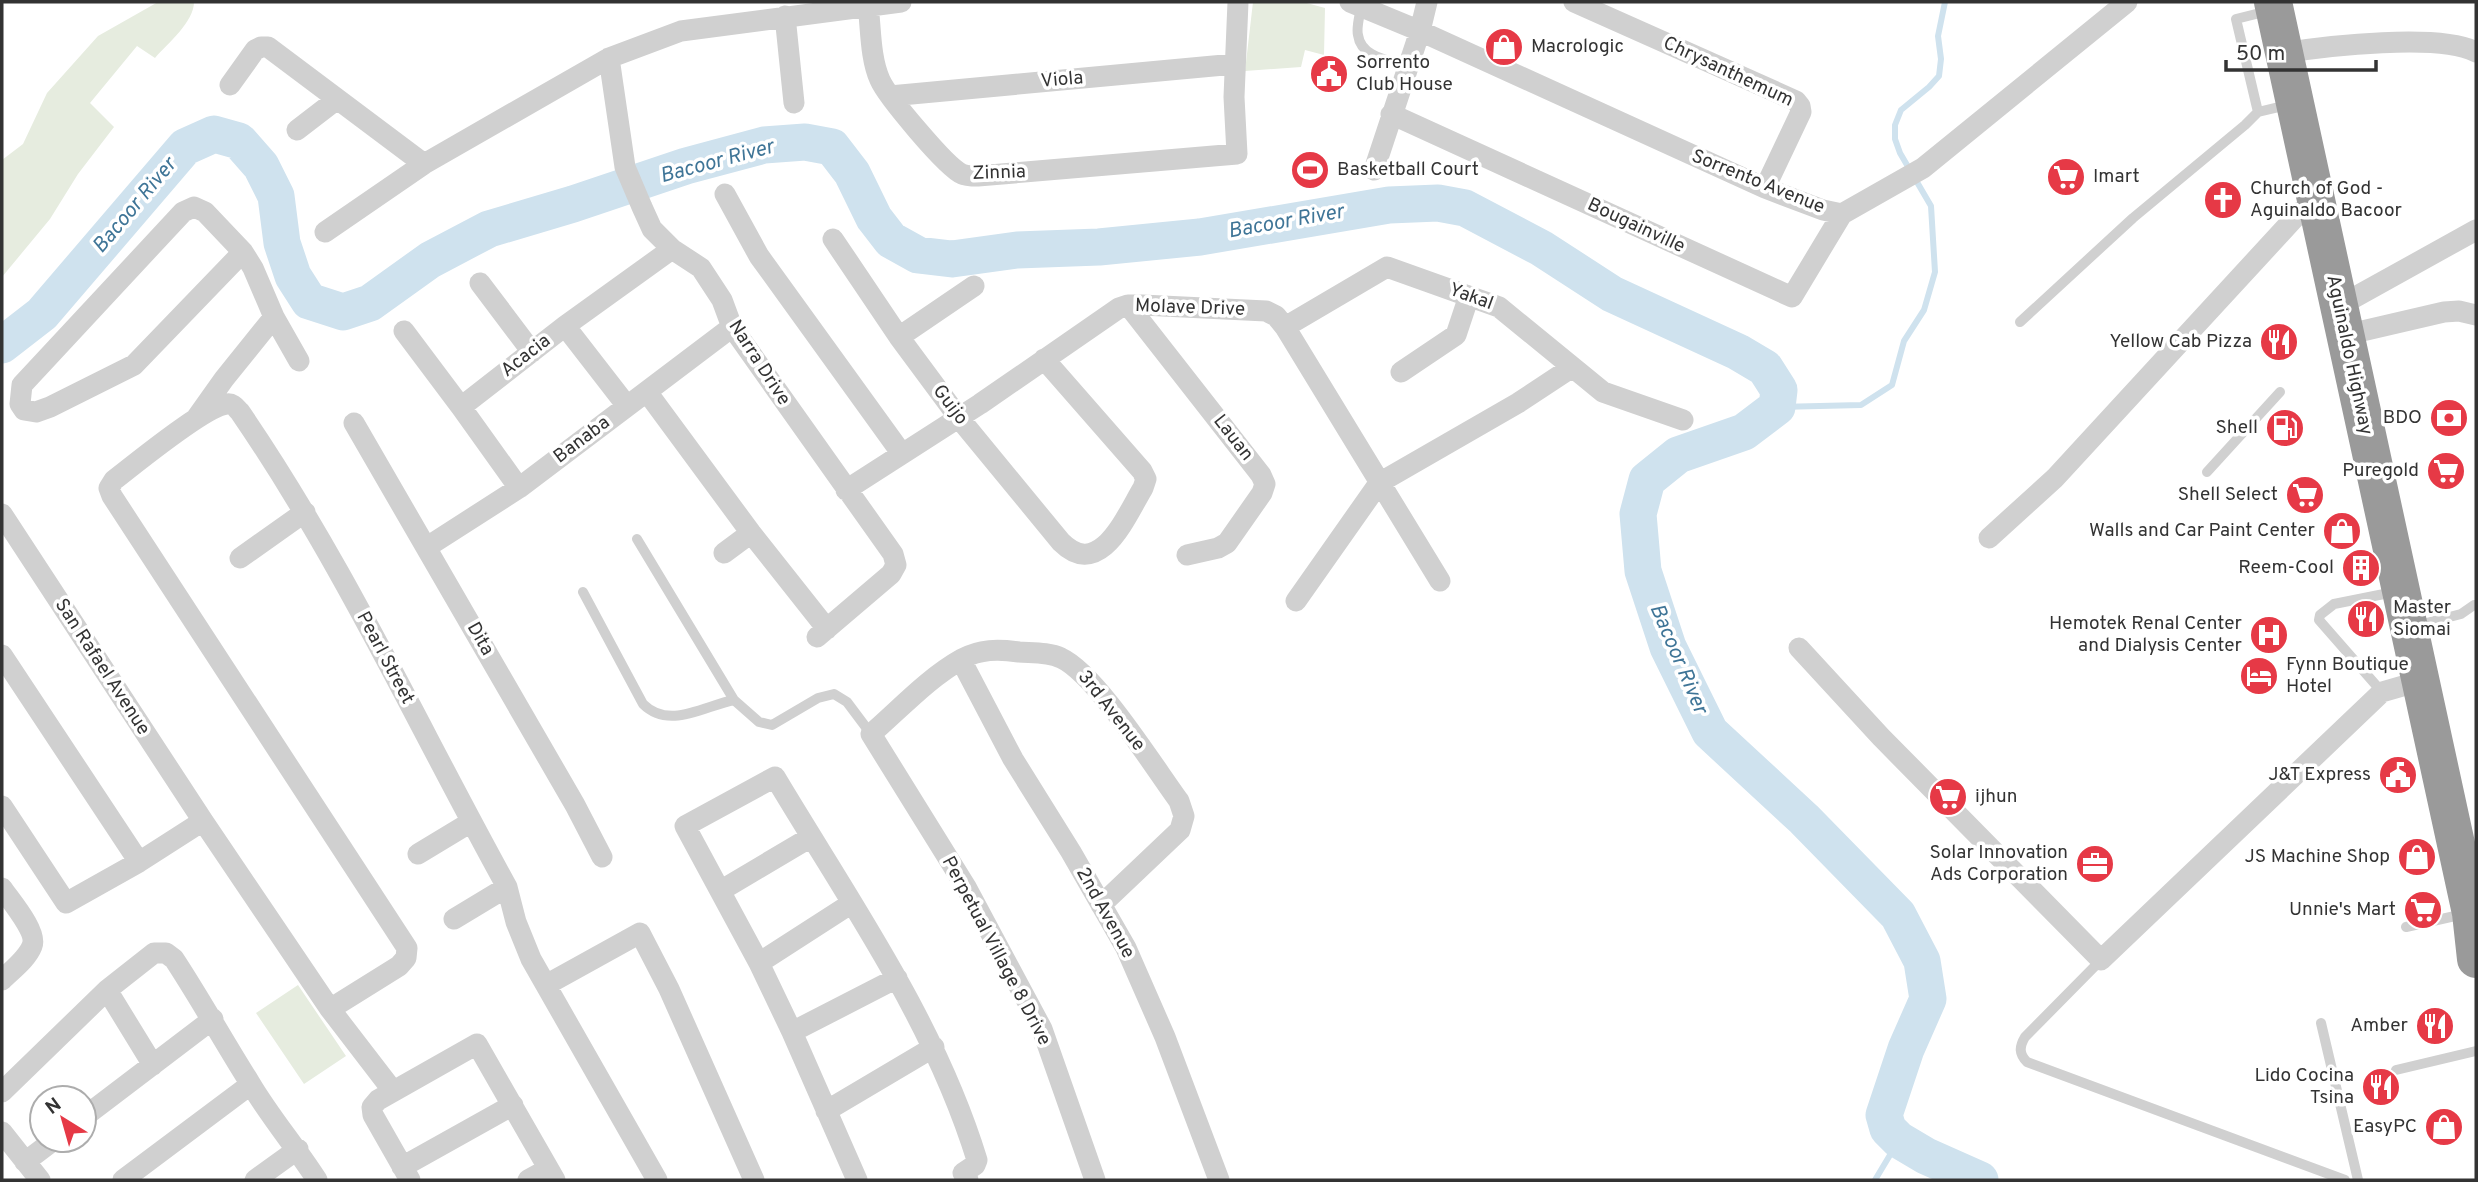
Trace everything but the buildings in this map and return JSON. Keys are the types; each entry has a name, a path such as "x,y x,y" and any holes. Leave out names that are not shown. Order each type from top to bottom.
{"highway":[{"name":"Aguinaldo Highway","path":"2273,6 2473,919 2476,959"}],"street":[{"path":"325,232 424,164 609,58 681,32 776,12 901,2"},
{"path":"1235,64 1238,2"},
{"path":"1374,170 1427,2"},
{"name":"Chrysanthemum","path":"1574,2 1796,101 1801,112 1765,188"},
{"name":"Sorrento Avenue","path":"1356,4 1765,188 1823,210 1842,214 1923,168 2127,2"},
{"name":"Zinnia","path":"868,5 874,61 879,79 890,96 949,164 962,174 992,175 1237,155 1235,64"},
{"path":"776,12 794,103"},
{"path":"2284,53 2380,44 2452,44 2476,52"},
{"path":"230,85 255,50 268,47 424,164"},
{"name":"Narra Drive","path":"609,58 625,167 652,229 673,249 701,268 722,300 732,327 893,554 896,565 891,575 822,633 751,533"},
{"name":"Viola","path":"890,96 1235,64"},
{"path":"297,130 336,100"},
{"name":"Bougainville","path":"1391,114 1788,306 1842,214"},
{"path":"725,194 759,256 902,454"},
{"path":"243,252 134,365 50,407 36,411 24,410 20,404 22,385 183,212 194,207 205,212 243,252 253,268 274,317 299,361"},
{"path":"1989,538 2055,478 2300,212 2318,208"},
{"path":"2342,321 2476,230"},
{"name":"Guijo","path":"833,239 899,337 959,418 1060,542 1070,551 1084,556 1099,551 1110,541 1146,479 1142,471 1044,359"},
{"name":"Acacia","path":"461,407 565,326 673,249"},
{"name":"Yakal","path":"1285,327 1387,267 1499,307 1603,392 1683,420"},
{"path":"480,283 532,352"},
{"path":"899,337 974,286"},
{"path":"1401,372 1456,335 1469,296"},
{"name":"Molave Drive","path":"846,489 959,418 1119,308 1129,305 1266,311 1276,316 1285,327 1440,581"},
{"name":"Lauan","path":"1129,305 1261,475 1265,484 1227,543 1218,548 1187,555"},
{"path":"2342,321 2459,311 2476,315"},
{"path":"274,317 196,419 114,480 109,488 111,496 407,948 406,958 399,966 330,1009"},
{"path":"565,326 627,406"},
{"name":"Banaba","path":"427,547 519,488 732,327"},
{"path":"404,331 519,488"},
{"path":"1296,601 1378,483 1518,403 1571,368"},
{"path":"647,392 751,533 724,553"},
{"name":"Pearl Street","path":"196,419 226,404 234,405 280,469 397,678 507,887 516,922 531,959 657,1180"},
{"name":"Dita","path":"354,423 575,805 602,858"},
{"path":"240,558 305,512"},
{"name":"San Rafael Avenue","path":"2,513 203,821 330,1009 393,1091"},
{"path":"1798,648 2101,960 2382,692 2420,681"},
{"name":"3rd Avenue","path":"871,734 961,660 979,652 997,649 1059,656 1078,668 1111,707 1179,801 1184,816 1180,830 1101,905"},
{"path":"2,656 139,862"},
{"name":"2nd Avenue","path":"961,660 1013,759 1126,948 1166,1037 1219,1180"},
{"name":"Perpetual Village 8 Drive","path":"871,734 966,887 1042,1029 1095,1180"},
{"path":"857,1180 759,963 685,827 775,777 897,978 934,1047 977,1160 975,1165 958,1178"},
{"path":"2,806 66,903 139,862 203,821"},
{"path":"418,854 471,822"},
{"path":"720,891 811,837"},
{"path":"454,919 507,887"},
{"path":"2,888 33,933 34,944 26,956 2,979"},
{"path":"759,963 852,903"},
{"path":"546,985 640,933 669,989 754,1180"},
{"path":"2,1093 107,990 154,953 166,953 174,959 213,1019 250,1085 298,1149 317,1180"},
{"path":"792,1032 897,978"},
{"path":"107,990 153,1065"},
{"path":"98,1106 213,1019"},
{"path":"513,1105 406,1174 373,1115 372,1107 378,1100 477,1044 513,1105 552,1174 528,1180"},
{"path":"825,1111 934,1047"},
{"path":"123,1180 250,1085"},
{"path":"2,1132 40,1180"},
{"path":"255,1180 298,1149"},
{"path":"25,1163 36,1154"}],"lane":[{"path":"1356,4 1357,34 1367,51 1408,66"},
{"path":"2258,112 2236,19 2273,6"},
{"path":"2020,322 2133,218 2258,112 2295,103"},
{"path":"2207,472 2280,392"},
{"path":"637,539 734,700 759,722 772,725 818,698 834,694 847,702 871,734"},
{"path":"2382,692 2319,620 2320,615 2334,604 2400,591"},
{"path":"583,592 643,704 652,713 668,717 688,714 734,700"},
{"path":"2409,627 2475,611"},
{"path":"2406,927 2473,919"},
{"path":"2101,960 2025,1037 2021,1050 2027,1062 2345,1180"},
{"path":"2321,1023 2358,1180"},
{"path":"2396,1070 2476,1051"}],"shaded area":[{"path":"158,2 194,2 185,25 155,58 137,46 90,103 114,127 78,174 50,219 2,277 2,160 23,144 47,93 98,36"},
{"path":"1253,2 1303,2 1325,8 1324,55 1305,50 1301,67 1245,71"},
{"path":"298,985 346,1056 304,1084 256,1013"}],"waterway":[{"path":"1777,407 1861,405 1892,385 1904,341 1924,310 1935,272 1931,206 1900,153 1895,139 1895,125 1901,110 1939,76 1941,59 1938,36 1945,2"},
{"name":"Bacoor River","path":"2,345 42,314 185,147 214,134 239,141 261,166 276,196 282,243 293,276 309,301 343,312 370,303 430,260 489,229 686,166 764,145 805,142 832,147 852,173 874,218 891,240 918,255 952,259 1017,250 1099,247 1200,237 1389,205 1438,203 1465,208 1541,248 1612,294 1738,352 1765,368 1779,390 1777,407 1744,432 1678,455 1647,480 1638,514 1643,571 1668,647 1710,732 1804,819 1898,915 1922,961 1928,999 1906,1049 1884,1115 1888,1129 1899,1140 1926,1156 1980,1180"},
{"path":"1875,1180 1899,1140"}],"place":[{"name":"Macrologic","path":"1504,47"},
{"name":"Sorrento Club House","path":"1329,74"},
{"name":"Basketball Court","path":"1310,170"},
{"name":"Imart","path":"2066,177"},
{"name":"Church of God - Aguinaldo Bacoor","path":"2223,200"},
{"name":"Yellow Cab Pizza","path":"2279,342"},
{"name":"BDO","path":"2449,418"},
{"name":"Shell","path":"2285,428"},
{"name":"Puregold","path":"2446,471"},
{"name":"Shell Select","path":"2305,495"},
{"name":"Walls and Car Paint Center","path":"2342,531"},
{"name":"Reem-Cool","path":"2361,568"},
{"name":"Master Siomai","path":"2366,619"},
{"name":"Hemotek Renal Center and Dialysis Center","path":"2269,635"},
{"name":"Fynn Boutique Hotel","path":"2259,676"},
{"name":"J&T Express","path":"2398,775"},
{"name":"ijhun","path":"1948,797"},
{"name":"JS Machine Shop","path":"2417,857"},
{"name":"Solar Innovation Ads Corporation","path":"2095,864"},
{"name":"Unnie's Mart","path":"2423,910"},
{"name":"Amber","path":"2435,1026"},
{"name":"Lido Cocina Tsina","path":"2381,1087"},
{"name":"EasyPC","path":"2444,1127"}]}
